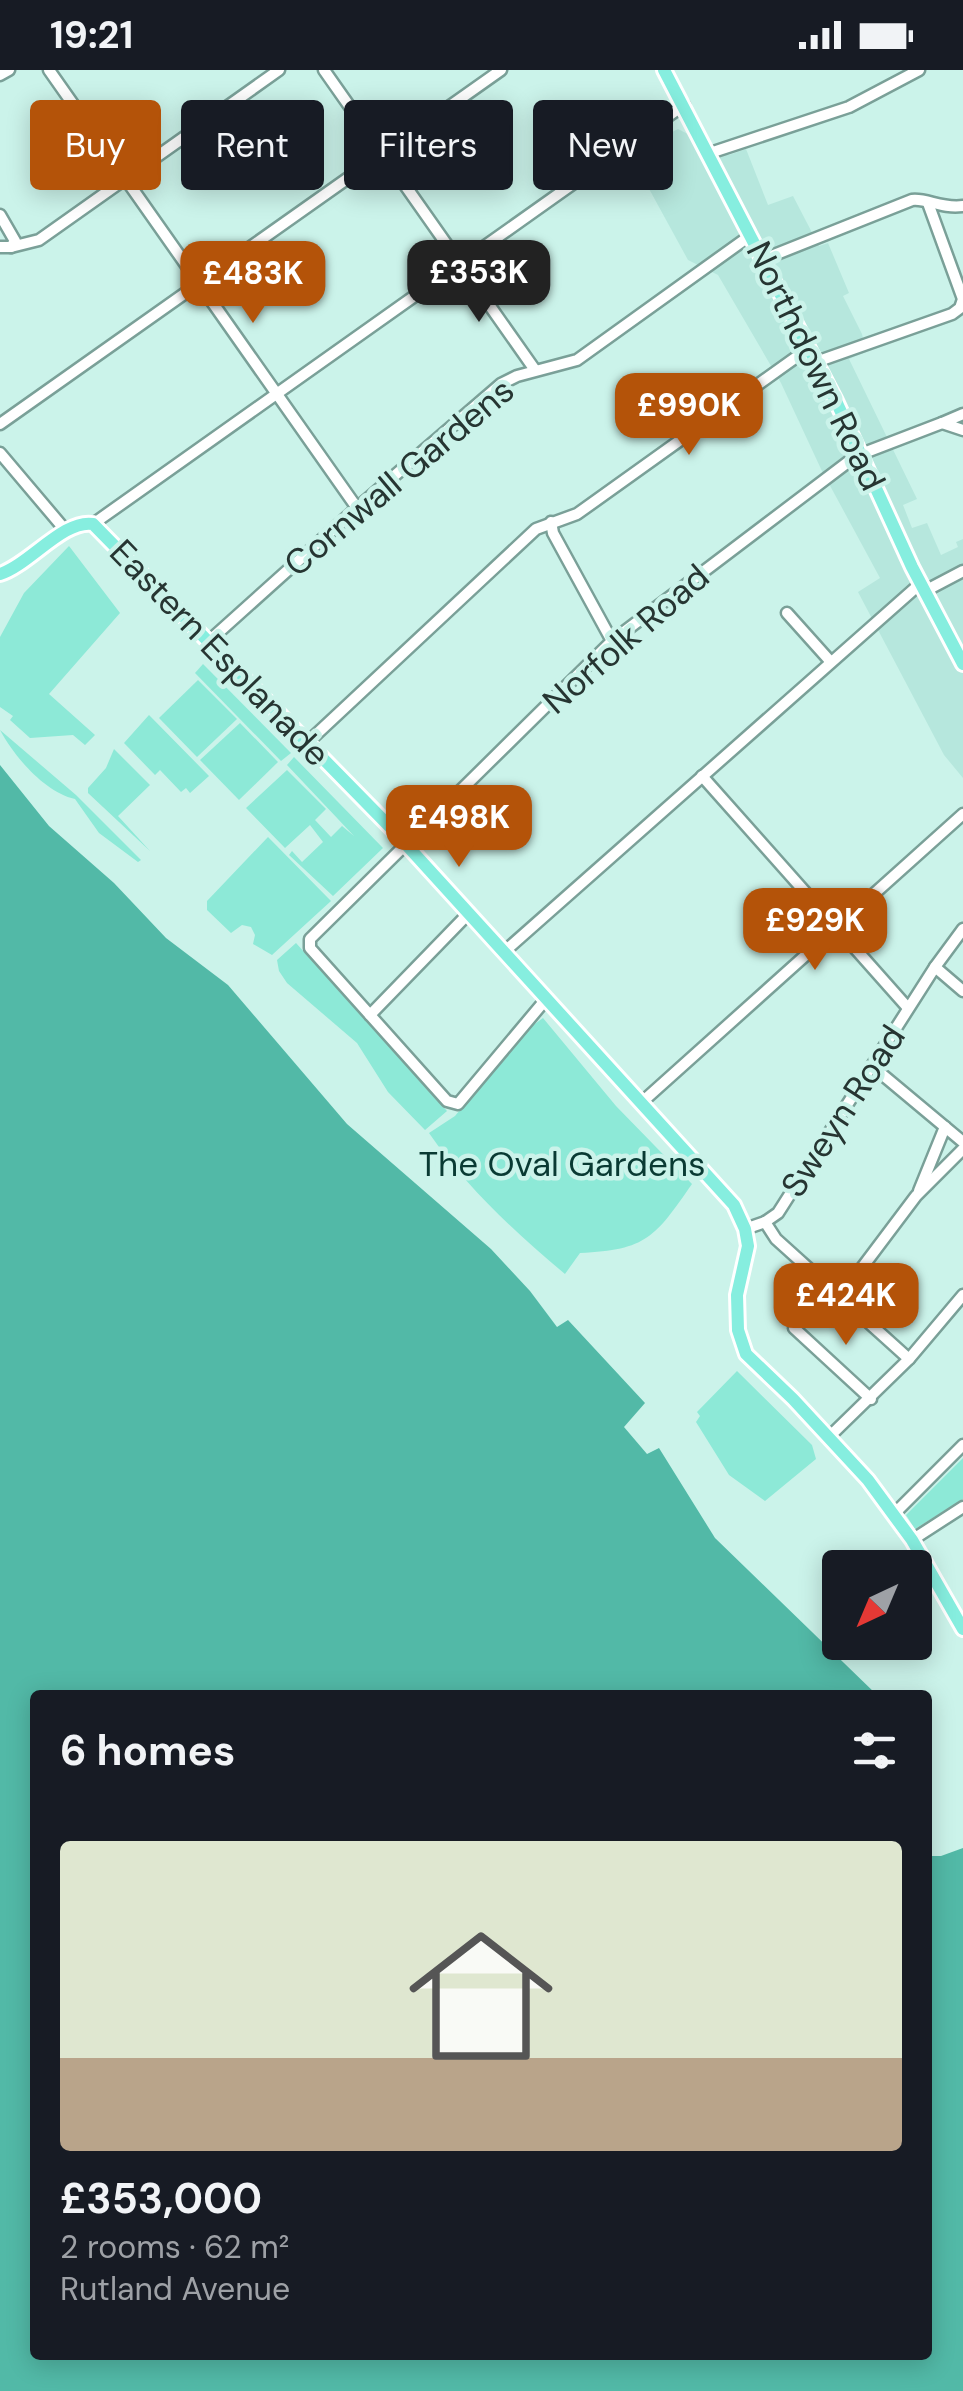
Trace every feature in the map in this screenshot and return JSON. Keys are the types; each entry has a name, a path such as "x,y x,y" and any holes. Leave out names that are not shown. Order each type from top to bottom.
{"main road":[{"name":"Northdown Road","path":"664,70 809,348 963,664"},
{"path":"0,574 35,556 66,530 93,524"},
{"name":"Eastern Esplanade","path":"93,524 469,912 734,1205 745,1229"},
{"path":"745,1229 747,1255 738,1288 741,1344 754,1363 794,1399 894,1514 963,1629"}],"street":[{"path":"0,75 9,70"},
{"path":"48,70 69,100"},
{"path":"161,154 279,70"},
{"path":"324,70 345,100"},
{"path":"459,100 501,70"},
{"path":"710,153 849,107 919,70"},
{"path":"93,524 684,105"},
{"path":"0,424 344,181"},
{"path":"6,247 39,240 110,190"},
{"path":"134,190 357,508"},
{"path":"408,190 535,370"},
{"path":"764,259 912,200 920,198 942,207 963,206"},
{"path":"816,362 960,308 963,299 928,203"},
{"path":"0,215 15,237 6,247"},
{"name":"Cornwall Gardens","path":"209,642 501,384 535,370 577,360 751,235"},
{"path":"308,742 536,529 577,514 809,348"},
{"name":"Norfolk Road","path":"370,1015 310,948 310,939 612,641 856,456 963,414"},
{"path":"942,423 963,430"},
{"path":"0,453 66,530"},
{"path":"551,522 553,533 612,641"},
{"path":"505,951 830,661 923,586 963,571"},
{"path":"786,613 830,661"},
{"path":"702,776 908,1008"},
{"path":"641,1103 963,814"},
{"path":"469,912 370,1015 447,1102 458,1104 547,998"},
{"name":"Sweyn Road","path":"745,1229 766,1222 778,1212 963,929"},
{"path":"935,967 963,991"},
{"path":"840,1297 916,1196 963,1145 872,1066"},
{"path":"916,1196 945,1127"},
{"path":"766,1222 776,1240 909,1359"},
{"path":"828,1438 909,1359 963,1295"},
{"path":"794,1328 870,1398"},
{"path":"894,1514 963,1444"},
{"path":"912,1540 963,1508"}],"shaded area":[{"path":"678,129 729,155 746,149 768,205 793,196 819,246 828,243 849,293 843,296 862,334 866,352 849,359 917,499 903,505 912,528 927,523 941,555 958,547 956,542 963,539 963,778 944,755 858,592 880,578 821,469 781,383 718,275 688,260 650,190 673,190 673,132"},
{"path":"0,765 49,826 114,883 166,938 228,985 347,1124 491,1249 557,1327 568,1320 645,1403 624,1427 647,1454 659,1448 715,1538 822,1642 822,1660 841,1660 872,1690 30,1690 30,2360 932,2360 932,1856 963,1848 963,2391 0,2391"}],"green space":[{"path":"69,546 120,613 49,694 95,735 85,745 73,735 30,738 10,720 13,716 0,707 0,637 24,593"},
{"path":"203,664 291,753 281,761 195,673"},
{"path":"198,680 237,719 197,757 159,718"},
{"path":"149,715 209,776 190,793 186,788 181,792 160,770 155,775 124,743"},
{"path":"240,723 278,762 239,800 200,760"},
{"path":"0,730 76,795 141,860 138,862 99,833 75,799 52,789 31,772"},
{"path":"114,749 150,785 118,816 150,851 88,793"},
{"path":"294,757 383,848 333,896 289,855 292,851 302,862 323,842 310,825 285,848 246,808 287,770 326,809 315,820 331,837 342,826 354,836 287,765"},
{"path":"268,837 331,901 272,955 253,944 255,935 251,927 242,925 231,933 207,910 207,901"},
{"path":"296,943 447,1111 425,1130 388,1092 357,1043 287,983 277,960"},
{"name":"The Oval Gardens","path":"543,1018 616,1106 692,1184 668,1217 647,1237 621,1248 580,1253 565,1274 492,1208 429,1133 455,1116 525,1031"},
{"path":"737,1371 812,1445 816,1459 765,1501 729,1475 696,1422 700,1416 697,1412"},
{"path":"963,1458 963,1499 915,1529 906,1515"}]}
